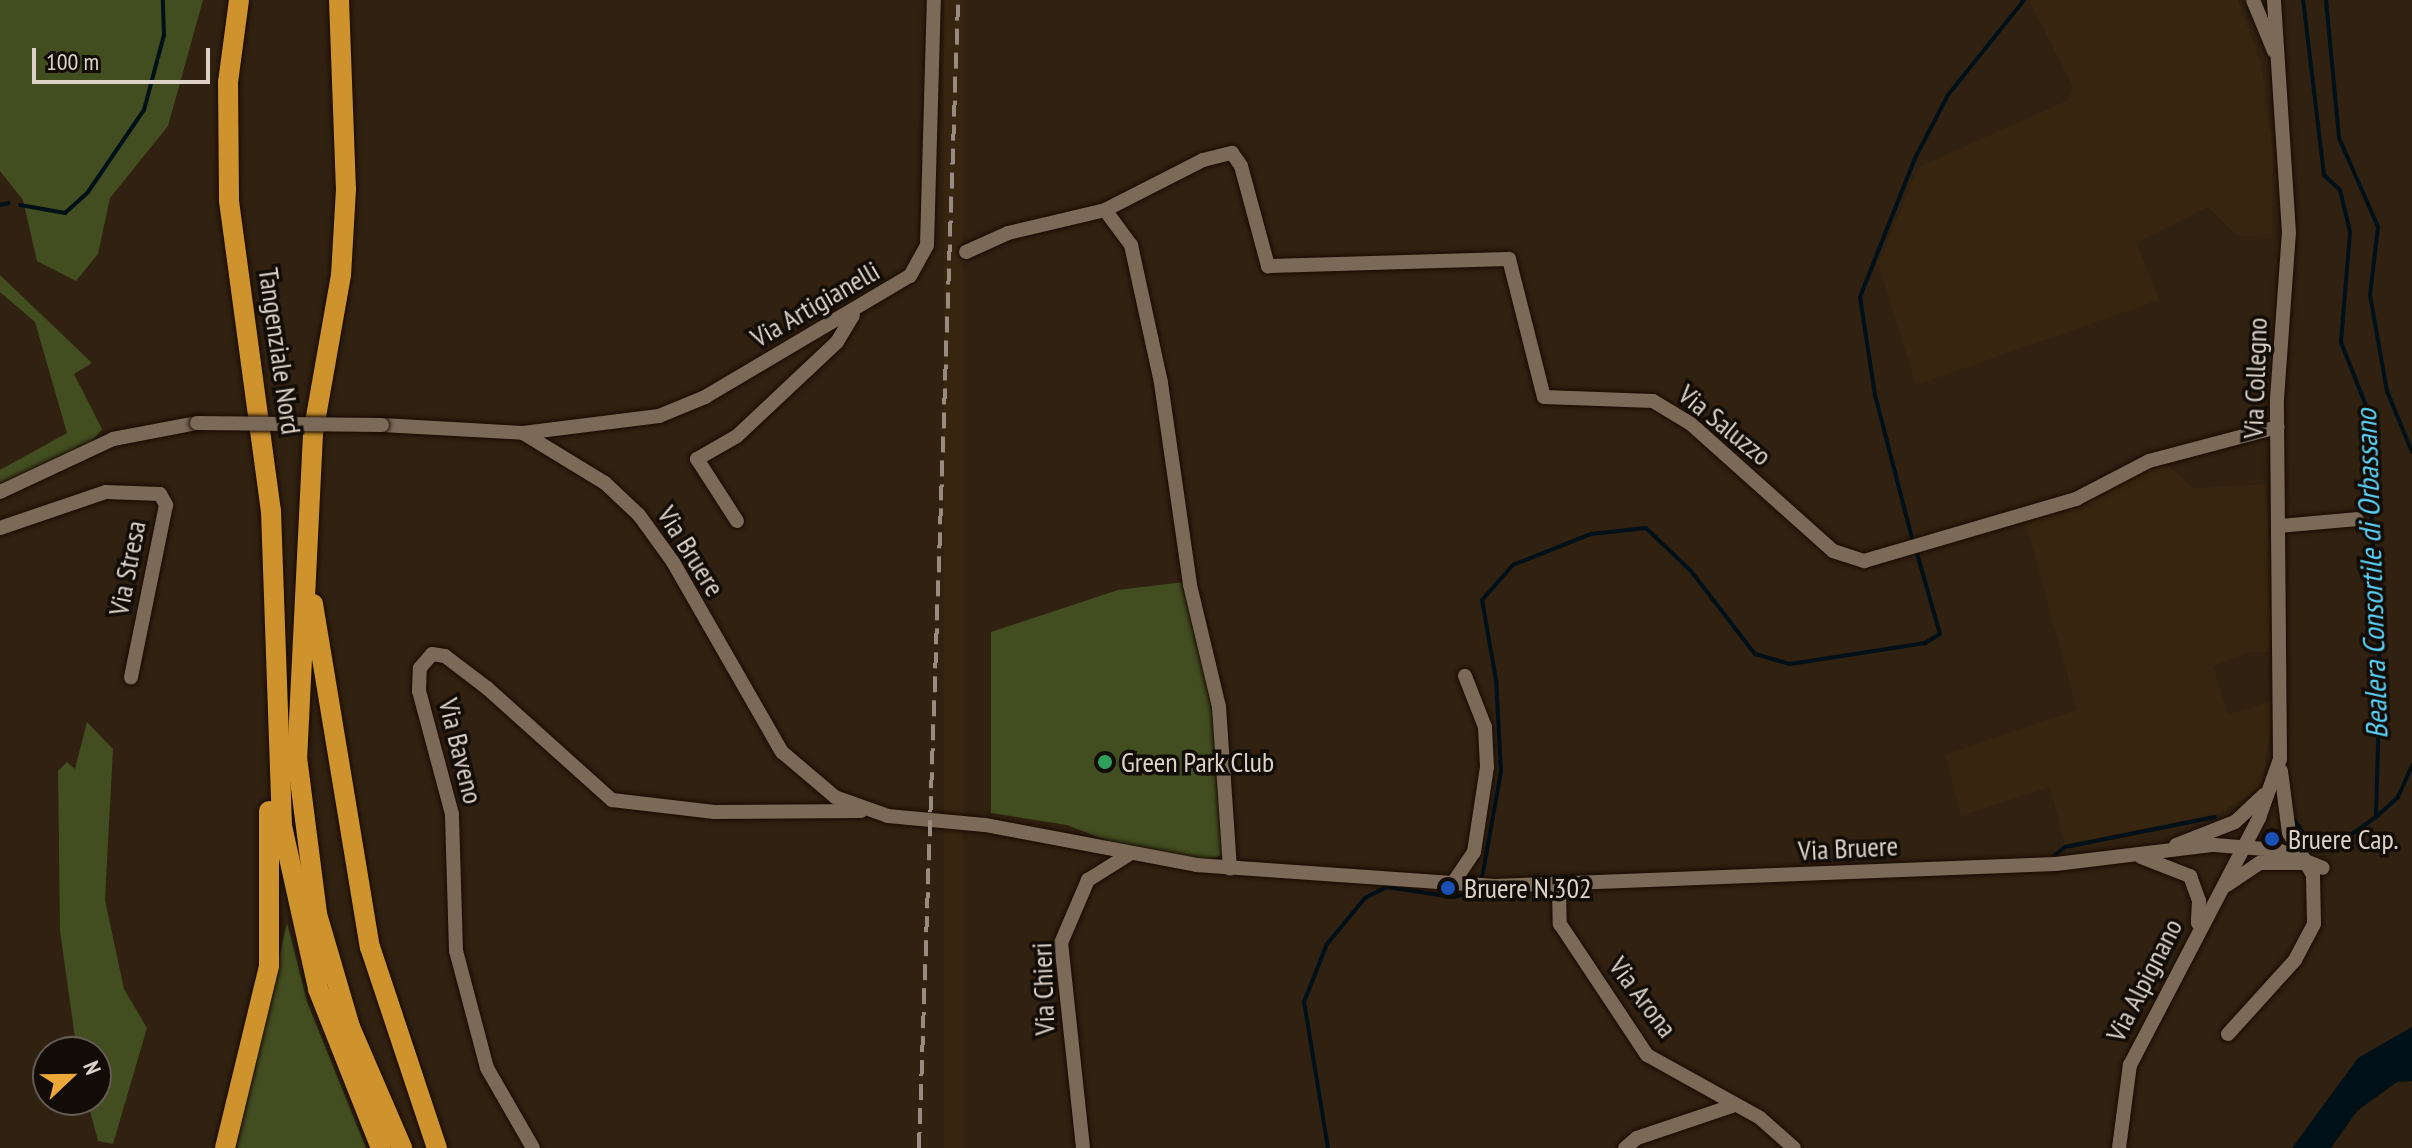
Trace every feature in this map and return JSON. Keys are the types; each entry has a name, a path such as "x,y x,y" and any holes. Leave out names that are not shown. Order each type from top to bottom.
{"highway":[{"name":"Tangenziale Nord","path":"239,0 228,82 229,201 271,511 274,712"},
{"name":"Tangenziale Nord","path":"307,544 313,434 343,232 347,90 339,0"},
{"path":"307,544 296,713 309,871 335,982 402,1148"},
{"path":"307,544 321,678 370,947 437,1148"},
{"path":"225,1148 269,966 274,712"},
{"path":"274,712 282,826 303,936 329,1024 381,1148"}],"street":[{"name":"Via Artigianelli","path":"523,433 659,416 705,397 854,314 910,276 927,245 934,0"},
{"path":"2253,0 2279,63"},
{"name":"Via Collegno","path":"2228,1034 2295,960 2314,924 2317,900 2305,863 2289,833 2280,759 2278,427 2289,233 2273,1"},
{"name":"Via Saluzzo","path":"1105,210 1203,160 1232,153 1241,166 1268,266 1509,259 1544,397 1653,401 1691,424 1833,551 1864,561 1915,548 2012,513 2076,499 2149,461 2278,427"},
{"path":"966,252 1008,233 1105,210 1131,245 1164,397 1190,585 1219,707 1230,869"},
{"path":"737,521 697,459 737,436 837,342 854,314"},
{"name":"Via Bruere","path":"0,492 113,439 197,423 382,425 523,433 574,461 639,515 782,752 822,788 869,811 985,825 1128,855 1230,869 1453,883 1559,885 1952,869 2116,856 2168,848 2244,844"},
{"name":"Via Stresa","path":"0,528 106,492 160,494 166,505 131,677"},
{"path":"2279,526 2357,519"},
{"name":"Via Baveno","path":"533,1148 487,1068 456,951 452,814 419,691 420,668 432,654 445,656 487,688 612,800 714,812 869,811"},
{"path":"1453,883 1474,852 1487,767 1485,727 1465,676"},
{"name":"Via Collegno","path":"2244,844 2275,783 2280,759"},
{"path":"2168,848 2235,822 2275,783"},
{"path":"2244,844 2323,868"},
{"name":"Via Alpignano","path":"2119,1148 2130,1065 2244,844"},
{"name":"Via Chieri","path":"1083,1148 1061,943 1088,880 1128,855"},
{"path":"2116,856 2155,858 2190,876 2199,901 2195,936"},
{"path":"2218,893 2260,863 2305,863"},
{"name":"Via Arona","path":"1559,885 1560,924 1647,1055 1735,1105 1794,1148"},
{"path":"1625,1148 1637,1138 1735,1105"}],"shaded area":[{"path":"944,0 963,0 963,1148 944,1148"},
{"path":"2029,0 2238,0 2261,63 2273,149 2272,239 2236,235 2208,207 2137,243 2159,300 1916,385 1878,263 1919,167 2068,100 2073,87"},
{"path":"2164,462 2193,488 2266,484 2275,652 2250,652 2213,666 2228,714 2275,701 2262,787 2222,812 2065,844 2050,787 1961,816 1945,755 2077,710 2025,519 2081,504"},
{"path":"2412,1027 2412,1081 2397,1082 2357,1111 2331,1148 2292,1148 2358,1058"}],"green space":[{"path":"0,0 203,0 168,126 110,198 98,254 76,281 37,261 23,200 0,171"},
{"path":"0,275 92,363 74,374 102,429 87,448 0,492 0,470 67,433 35,322 0,292"},
{"name":"Green Park Club","path":"1184,582 1215,712 1227,854 1178,868 1067,825 991,813 991,632 1118,590"},
{"path":"87,722 113,749 105,900 124,989 147,1028 113,1144 98,1141 91,1116 112,1116 112,1036 75,1036 60,931 58,771 67,762 75,769"},
{"path":"287,923 307,1002 366,1148 236,1148"}],"waterway":[{"path":"20,205 65,213 88,192 144,110 164,35 163,0"},
{"path":"1913,542 1875,395 1860,297 1915,158 1948,95 2024,0"},
{"name":"Bealera Consortile di Orbassano","path":"2293,818 2306,837 2336,845 2376,817 2380,673 2366,412 2370,416 2341,342 2350,232 2340,190 2324,175 2303,0"},
{"path":"2326,0 2339,138 2378,227 2370,295 2387,391 2412,452"},
{"path":"0,205 9,203"},
{"path":"1482,878 1501,771 1496,680 1482,600 1513,565 1591,534 1646,528 1691,571 1755,654 1790,664 1925,643 1940,634 1916,550"},
{"path":"2376,817 2398,797 2412,765"},
{"name":"Bealera Consortile di Orbassano","path":"2055,855 2065,847 2215,817"},
{"path":"1328,1148 1304,1002 1327,944 1365,898 1387,887 1453,897 1472,893"}],"railway":[{"path":"919,1148 958,0"}],"place":[{"name":"Green Park Club","path":"1105,762"},
{"name":"Bruere Cap.","path":"2272,839"},
{"name":"Bruere N.302","path":"1448,888"}]}
